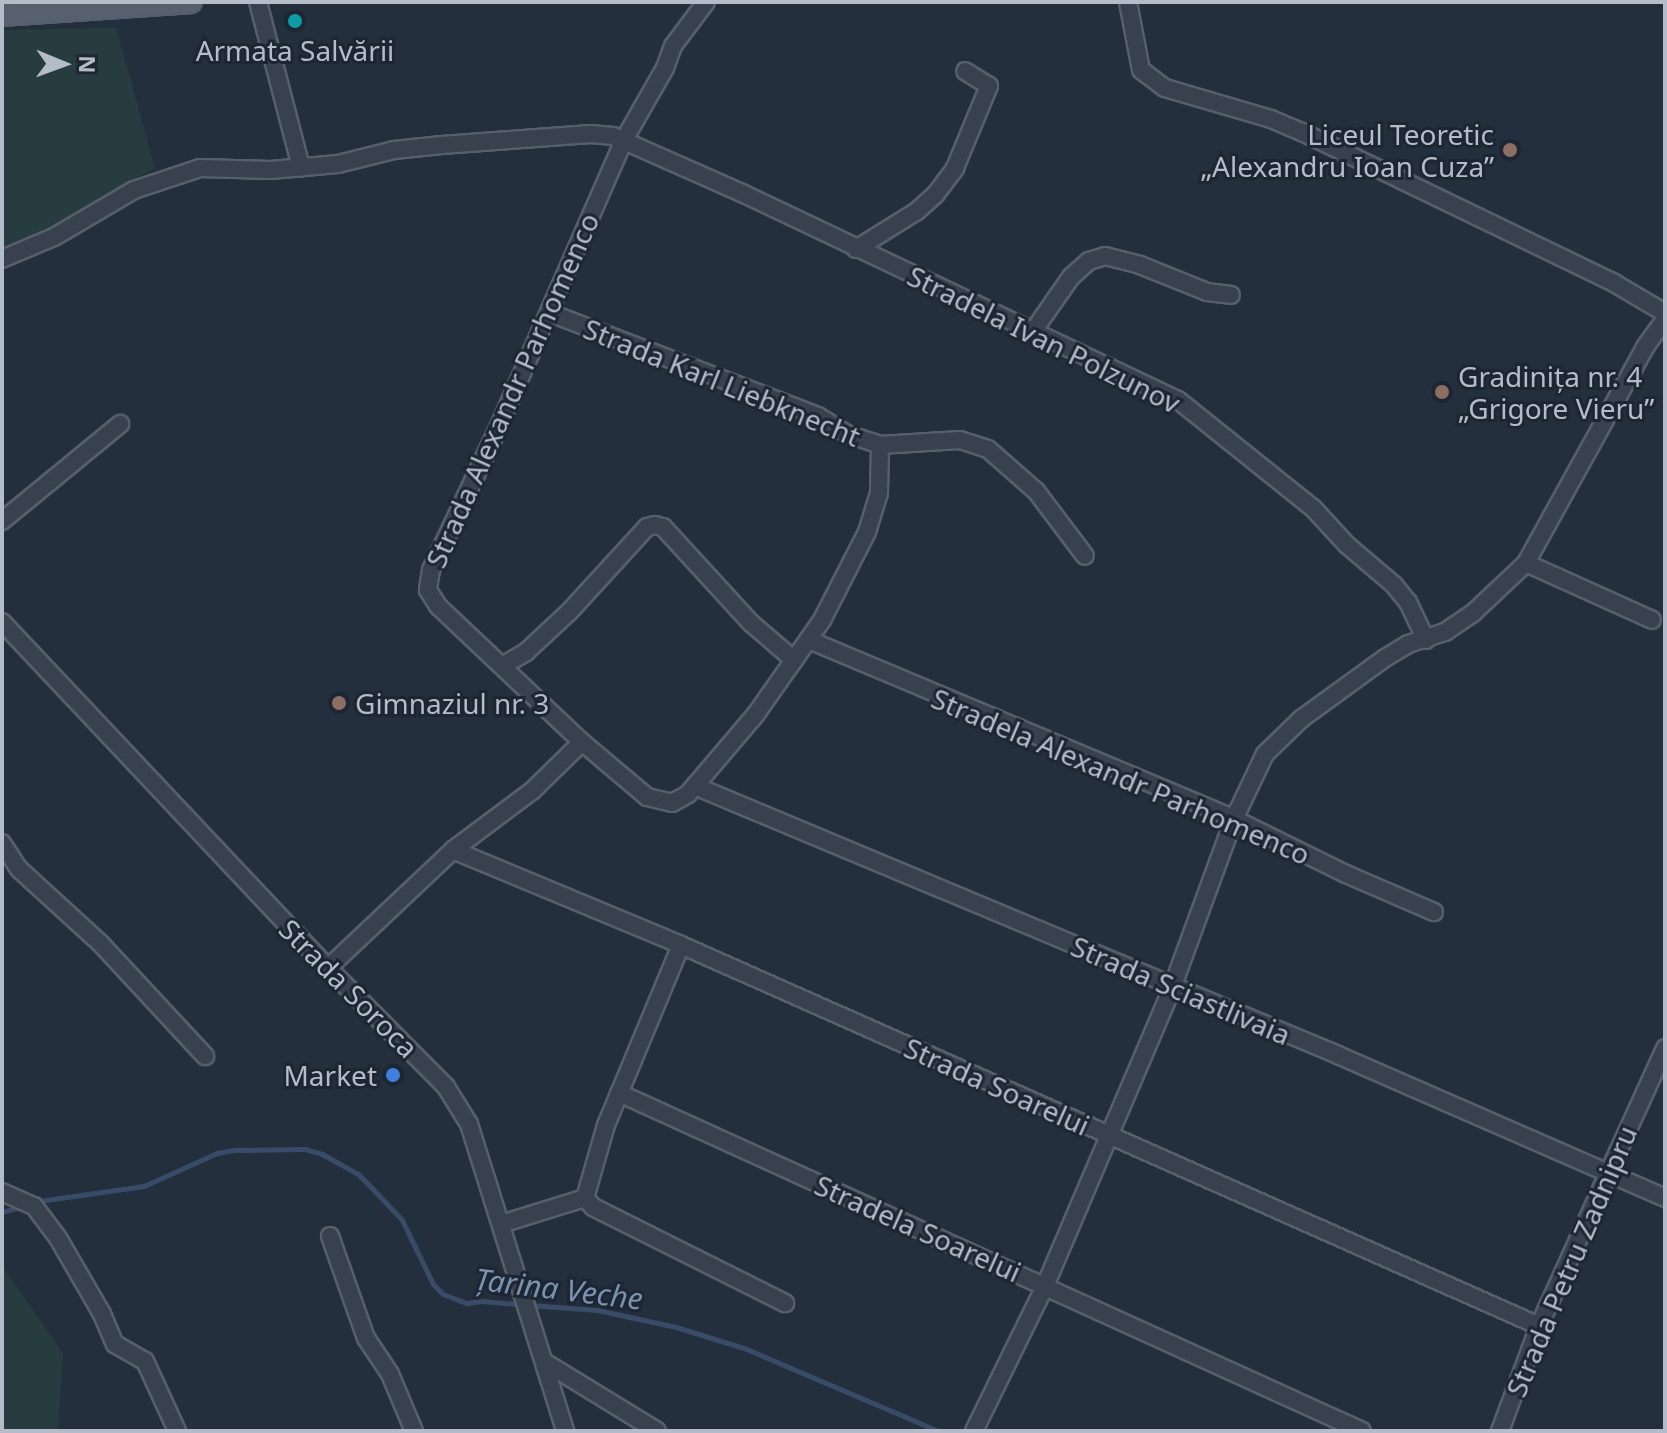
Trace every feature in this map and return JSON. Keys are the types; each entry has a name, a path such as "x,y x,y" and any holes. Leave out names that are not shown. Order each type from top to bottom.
{"main road":[{"path":"2,15 42,8 191,2"}],"street":[{"path":"258,2 301,167"},
{"name":"Strada Alexandr Parhomenco","path":"706,2 673,46 665,68 624,140 550,313 428,580 428,590 438,606 582,742 658,802 677,801 695,786 756,714 809,640 867,532 879,493 880,445"},
{"path":"974,1431 1045,1286 1172,988 1234,819 1258,767 1274,742 1385,658 1408,644 1426,640 1473,613 1526,563 1665,316 1614,283 1302,132 1271,119 1165,88 1141,70 1128,2"},
{"name":"Stradela Ivan Polzunov","path":"856,249 917,211 935,195 955,168 989,86 965,71"},
{"name":"Stradela Ivan Polzunov","path":"2,259 54,237 134,190 178,173 211,168 301,167 442,145 591,134 624,140 1178,400 1313,508 1347,545 1394,585 1408,602 1426,640"},
{"path":"1034,330 1071,277 1089,261 1105,256 1152,269 1207,292 1231,295"},
{"name":"Strada Karl Liebknecht","path":"550,313 818,416 847,434 880,445 960,440 988,449 1036,491 1085,556"},
{"path":"2,521 120,424"},
{"path":"502,666 526,652 570,611 647,527 655,525 663,527 751,623 794,660"},
{"path":"1526,563 1652,620"},
{"name":"Strada Soroca","path":"2,622 328,968 446,1087 469,1124 533,1320 565,1431"},
{"name":"Stradela Alexandr Parhomenco","path":"809,640 1234,819 1346,874 1434,912"},
{"path":"328,968 453,850 532,791 582,742"},
{"name":"Strada Sciastlivaia","path":"695,786 1338,1055 1665,1198"},
{"path":"2,843 19,869 101,944 205,1056"},
{"name":"Strada Soarelui","path":"453,850 681,945 1539,1326"},
{"path":"585,1198 595,1155 681,945"},
{"name":"Strada Petru Zadnipru","path":"1500,1431 1539,1326 1665,1048"},
{"name":"Stradela Soarelui","path":"619,1093 1362,1431"},
{"path":"2,1192 34,1206 58,1238 102,1314 115,1344 145,1361 177,1431"},
{"path":"501,1224 585,1198"},
{"path":"585,1198 593,1207 785,1303"},
{"path":"330,1236 366,1338 390,1374 414,1431"},
{"path":"546,1363 657,1431"}],"green space":[{"path":"116,28 155,168 2,253 2,30"},
{"path":"2,1266 63,1353 58,1431 2,1431"}],"waterway":[{"name":"Țarina Veche","path":"39,1201 144,1186 217,1153 305,1149 322,1154 358,1174 368,1184 402,1220 433,1284 443,1294 467,1303 520,1304"},
{"path":"2,1212 19,1207"},
{"name":"Țarina Veche","path":"530,1305 597,1310 676,1327 744,1348 939,1431"}],"place":[{"name":"Armata Salvării","path":"295,21"},
{"name":"Liceul Teoretic „Alexandru Ioan Cuza”","path":"1510,150"},
{"name":"Gradinița nr. 4 „Grigore Vieru”","path":"1442,392"},
{"name":"Gimnaziul nr. 3","path":"339,703"},
{"name":"Market","path":"393,1075"}]}
